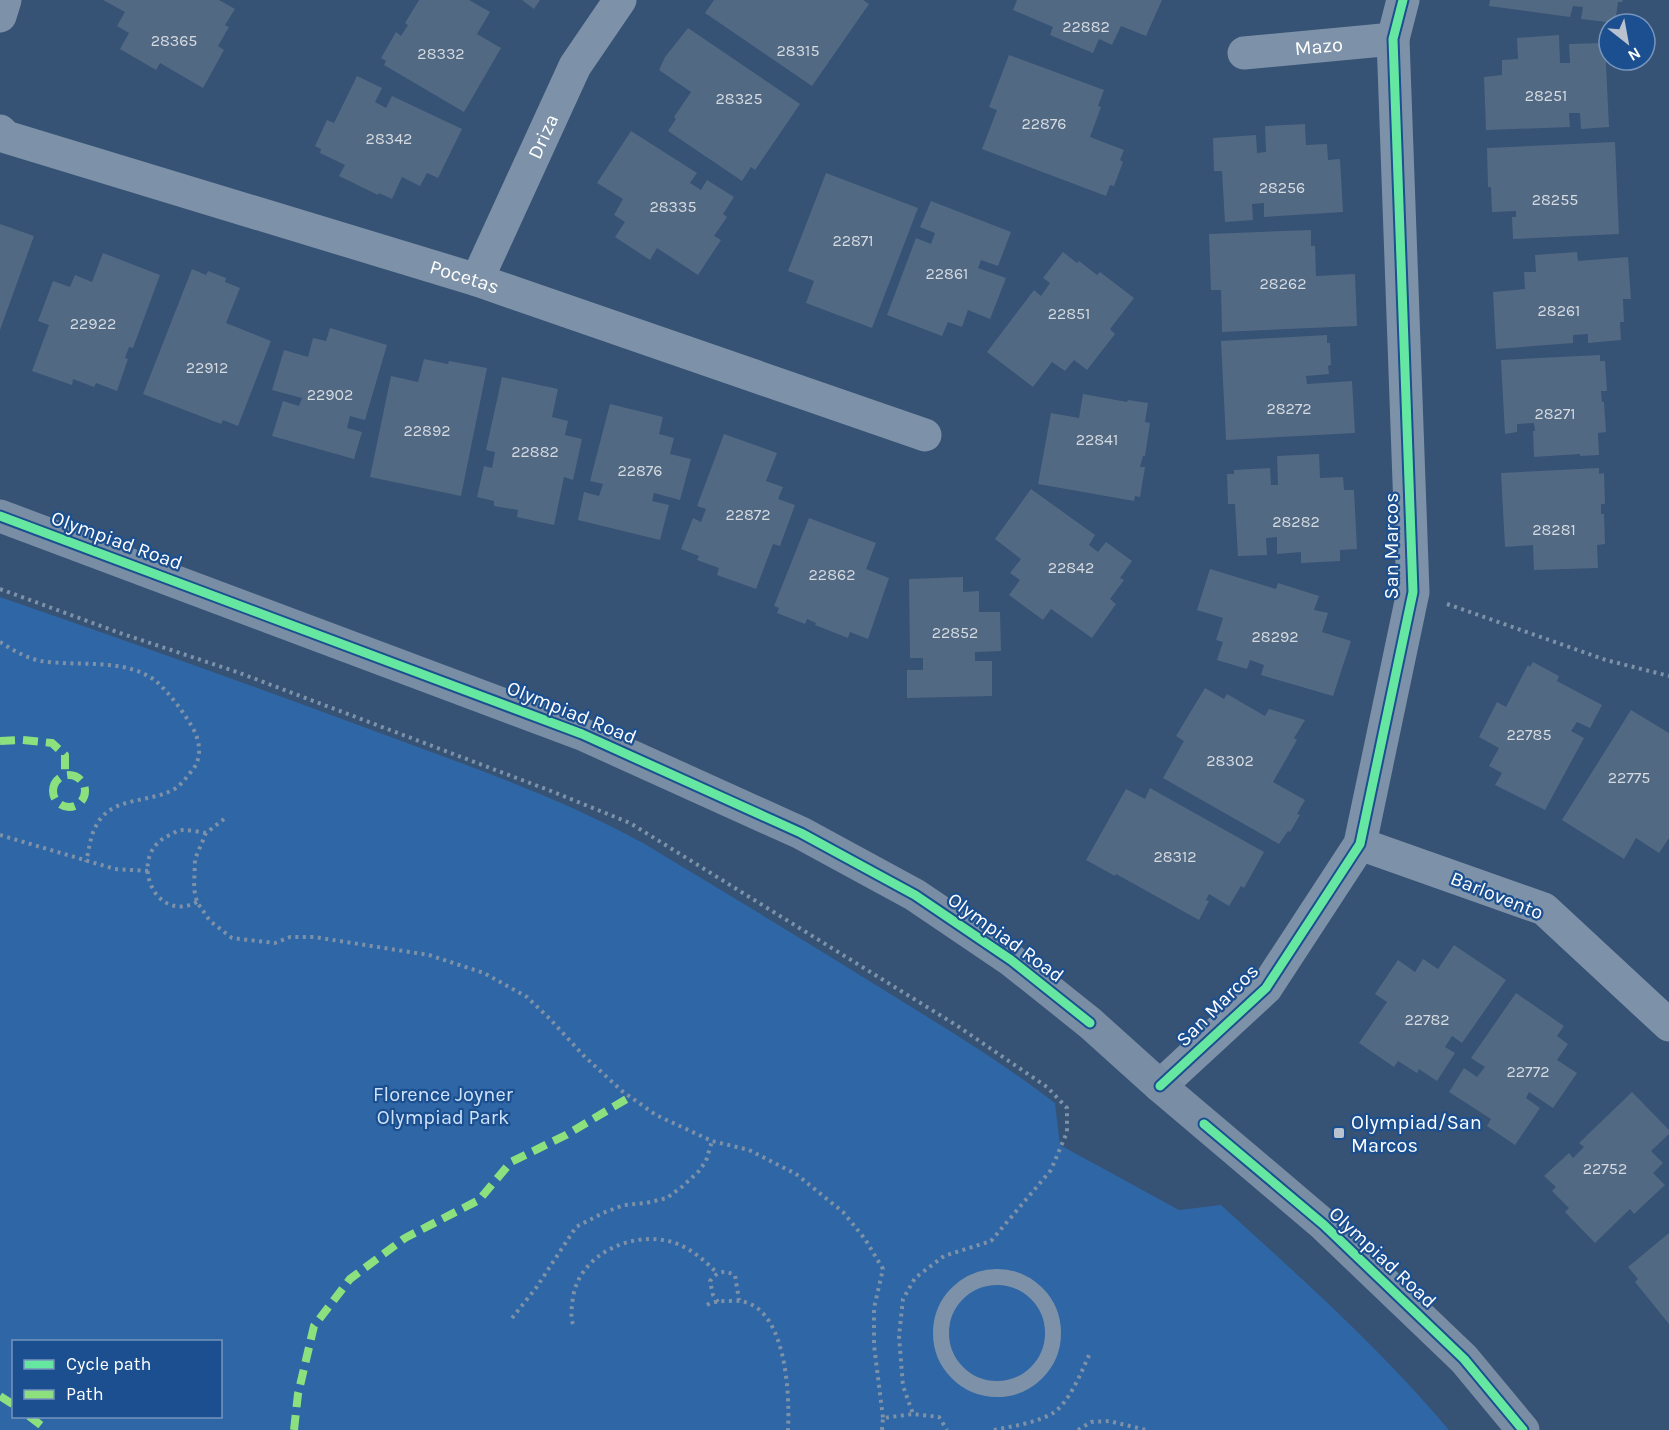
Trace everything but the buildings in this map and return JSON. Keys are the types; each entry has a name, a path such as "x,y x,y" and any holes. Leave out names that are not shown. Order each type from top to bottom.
{"main road":[{"name":"Olympiad Road","path":"0,516 582,734 801,832 915,895 1011,960 1090,1023 1332,1233 1464,1359 1523,1430"}],"street":[{"path":"0,16 4,0"},
{"name":"Driza","path":"477,280 575,66 620,0"},
{"name":"San Marcos","path":"1160,1086 1266,988 1360,844 1413,592 1393,39 1403,0"},
{"name":"Mazo","path":"1244,53 1393,39"},
{"name":"Pocetas","path":"0,131 6,136 477,280 925,435"},
{"name":"Barlovento","path":"1360,844 1544,909 1669,1026"}],"lane":[{"path":"995,1276 1011,1278 1027,1285 1040,1296 1048,1309 1054,1328 1052,1346 1044,1364 1031,1378 1013,1388 994,1390 974,1386 958,1375 946,1359 940,1341 941,1321 949,1303 962,1288 978,1279 995,1276"}],"path":[{"path":"0,589 248,676 551,791 630,824 956,1025 1047,1087 1066,1108 1067,1132 1051,1170 991,1241 944,1256 915,1278 903,1299 899,1336 903,1386 913,1414"},
{"path":"1413,592 1606,660 1669,675"},
{"path":"0,642 15,652 40,661 104,664 132,670 156,681 180,708 198,736 199,751 196,765 177,788 156,797 136,800 110,810 96,826 86,862"},
{"path":"224,819 206,833 195,859 194,889 198,903 210,921 232,938 275,943 290,937 314,937 429,955 484,974 527,997 583,1055 630,1097 656,1115 712,1141 749,1150 796,1174 843,1212 866,1239 883,1269 874,1308 874,1346 883,1418 882,1430"},
{"path":"198,903 189,907 178,907 161,901 152,888 148,871 149,852 163,838 181,830 206,833"},
{"path":"0,835 86,862 115,869 148,871"},
{"path":"512,1318 536,1288 576,1227 624,1205 667,1198 698,1172 706,1161 712,1141"},
{"path":"573,1324 571,1310 575,1289 586,1267 602,1254 623,1243 657,1239 675,1243 691,1251 717,1273"},
{"path":"718,1302 710,1287 710,1281 717,1273 725,1271 735,1275 739,1300"},
{"path":"707,1305 739,1300 765,1315 780,1345 788,1430"},
{"path":"994,1430 1025,1423 1054,1412 1076,1385 1090,1353"},
{"path":"883,1418 913,1414 939,1417 947,1430"},
{"path":"1078,1430 1091,1422 1108,1421 1146,1430"}],"green space":[{"name":"Florence Joyner Olympiad Park","path":"0,597 480,770 579,811 643,843 799,937 995,1060 1035,1088 1055,1103 1060,1145 1179,1210 1221,1205 1310,1286 1367,1342 1449,1430 0,1430"}],"marked path":[{"path":"0,741 22,740 52,743 65,755 65,775"},
{"path":"69,775 80,780 85,791 80,802 69,807 58,802 53,791 58,780 69,775"},
{"path":"294,1430 298,1394 314,1326 350,1279 405,1238 479,1200 511,1162 566,1135 630,1097"},
{"path":"0,1396 12,1404"},
{"path":"32,1418 47,1430"}],"cycle path":[{"path":"1160,1086 1266,988 1360,844 1413,592 1393,39 1403,0"},
{"path":"0,516 582,734 801,833 915,895 1011,960 1090,1023"},
{"path":"1204,1124 1324,1225 1464,1359 1523,1430"}],"place":[{"name":"Olympiad/San Marcos","path":"1339,1133"}]}
